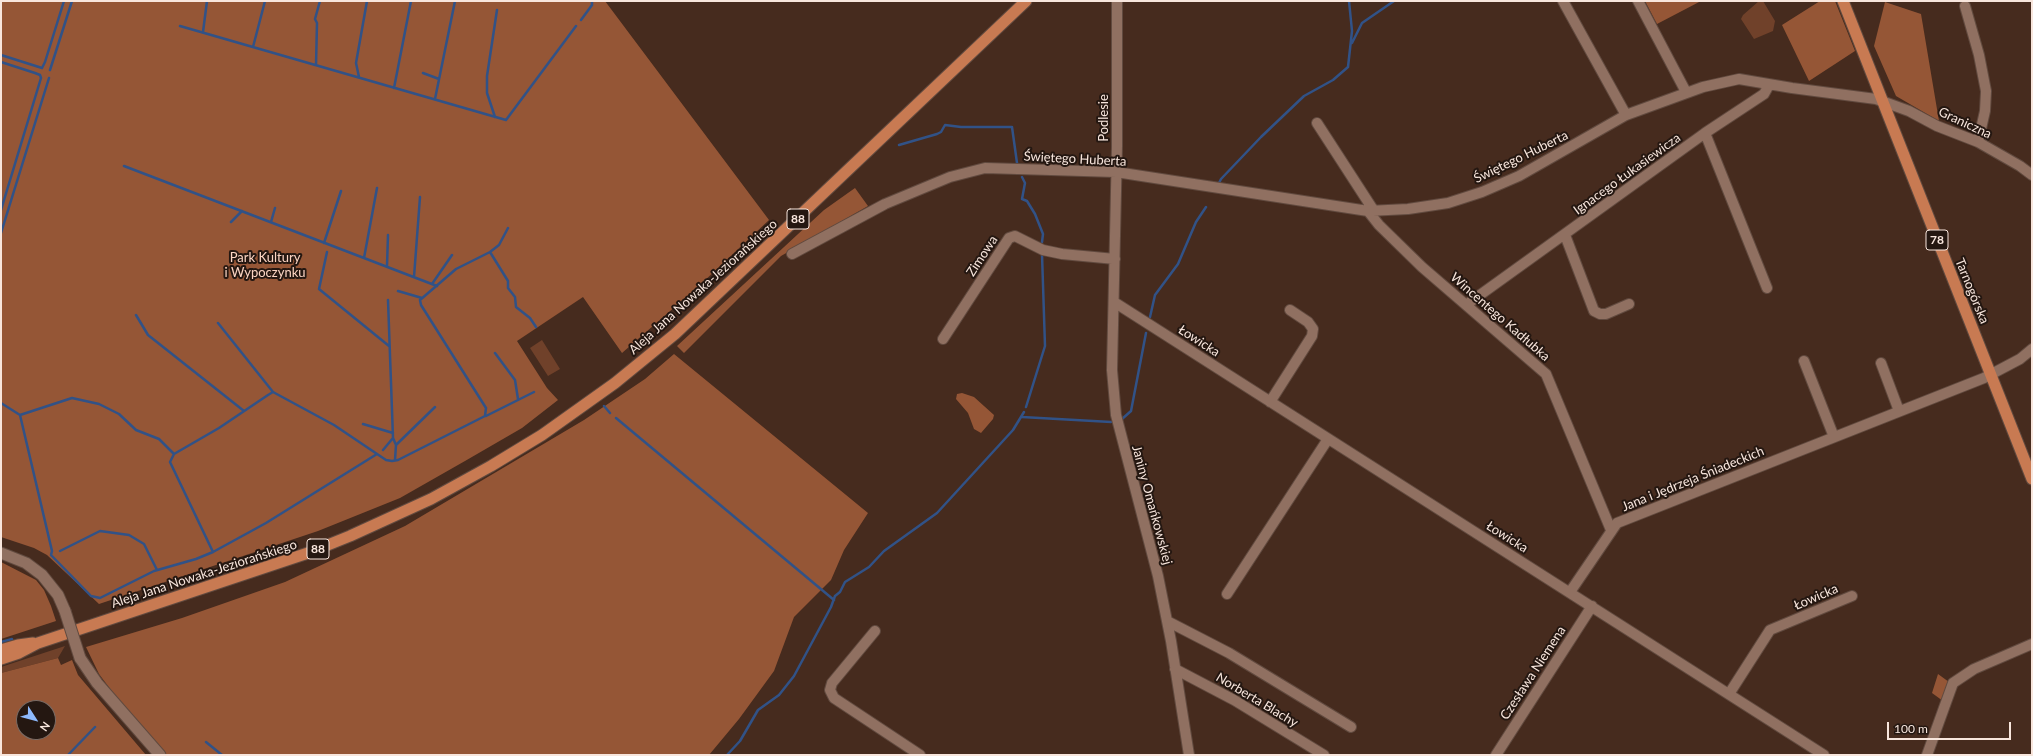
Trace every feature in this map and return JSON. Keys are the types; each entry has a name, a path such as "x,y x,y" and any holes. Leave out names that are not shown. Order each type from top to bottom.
{"main road":[{"name":"Aleja Jana Nowaka-Jeziorańskiego","path":"1,659 19,653 38,643 272,566 343,539 431,499 491,466 542,435 615,383 675,334 1026,1"},
{"name":"Tarnogórska","path":"1843,1 2032,479"},
{"name":"Aleja Jana Nowaka-Jeziorańskiego","path":"1,650 18,645 38,643"}],"street":[{"name":"Podlesie","path":"1114,259 1118,1"},
{"path":"1563,1 1626,115"},
{"path":"1638,1 1686,92"},
{"path":"1965,6 1979,54 1986,91 1978,142"},
{"name":"Świętego Huberta","path":"792,254 885,204 966,171 985,168 1116,172 1371,211 1408,209 1448,203 1482,192 1550,159 1626,115 1703,87 1739,79 1769,85 1864,97 1883,102"},
{"name":"Ignacego Łukasiewicza","path":"1466,305 1705,133 1764,94 1769,85"},
{"name":"Graniczna","path":"1883,102 1909,111 1937,126 1978,142 2020,166 2032,175"},
{"path":"1317,123 1371,211"},
{"path":"1705,133 1767,288"},
{"name":"Wincentego Kadłubka","path":"1371,211 1379,225 1417,261 1546,374 1611,530"},
{"path":"1565,235 1594,311 1600,314 1606,314 1628,304"},
{"name":"Zimowa","path":"943,339 1009,238 1015,236 1043,250 1062,254 1114,259"},
{"name":"Janiny Omańkowskiej","path":"1114,259 1112,370 1116,415 1158,576 1189,755"},
{"name":"Łowicka","path":"1114,302 1824,755"},
{"path":"1270,402 1312,336 1313,329 1308,322 1290,310"},
{"name":"Jana i Jędrzeja Śniadeckich","path":"1570,592 1617,523 1990,374 2020,359 2032,349"},
{"path":"1804,361 1834,437"},
{"path":"1881,363 1900,411"},
{"path":"1227,594 1328,439"},
{"path":"1,553 26,563 42,575 58,595 80,658 97,683 160,755"},
{"name":"Łowicka","path":"1729,694 1770,630 1852,596"},
{"name":"Czesława Niemena","path":"1496,755 1592,606"},
{"path":"1167,621 1229,653 1351,726"},
{"path":"875,631 832,683 830,690 834,698 920,755"},
{"path":"1927,755 1953,683 1974,669 2032,644"},
{"name":"Norberta Blachy","path":"1175,669 1234,700 1324,755"}],"shaded area":[{"path":"1759,1 1763,1 1775,21 1773,31 1754,39 1741,19 1743,15"},
{"path":"542,340 560,369 548,376 530,348"},
{"path":"65,646 58,658 1,673 1,667"}],"green space":[{"name":"Park Kultury i Wypoczynku","path":"1,1 605,1 769,220 701,284 622,353 583,297 517,341 547,388 558,400 522,428 465,461 400,498 318,531 99,604 47,555 34,548 1,537"},
{"path":"1645,1 1701,1 1657,24"},
{"path":"1820,1 1835,1 1855,51 1809,81 1782,25"},
{"path":"1885,2 1921,14 1939,121 1896,96 1874,46"},
{"path":"855,188 868,206 781,256 684,353 677,346 824,210"},
{"path":"674,354 868,513 844,550 831,580 794,617 774,671 739,719 709,755 166,755 131,717 99,674 86,647 182,618 285,582 405,526 584,420 645,379"},
{"path":"962,393 974,397 994,415 993,419 981,433 974,429 968,413 956,399 957,394"},
{"path":"1,562 36,580 44,590 56,621 1,639"},
{"path":"58,658 61,665 72,660 78,675 146,755 1,755 1,673"},
{"path":"1938,674 1949,682 1943,701 1932,693"}],"waterway":[{"path":"42,68 64,1"},
{"path":"50,70 72,1"},
{"path":"203,32 207,1"},
{"path":"253,47 265,1"},
{"path":"316,65 317,23 315,19 320,1"},
{"path":"359,77 356,63 367,1"},
{"path":"394,88 411,1"},
{"path":"435,99 455,1"},
{"path":"581,20 592,5 592,1"},
{"path":"1219,183 1221,179 1261,137 1304,96 1333,80 1348,67 1352,31 1349,1"},
{"path":"1352,43 1362,23 1394,1"},
{"path":"495,117 487,93 487,76 497,10"},
{"path":"180,26 506,120 576,26"},
{"path":"1,55 42,68"},
{"path":"1,62 35,73 40,75 41,78 1,210"},
{"path":"423,73 439,79"},
{"path":"1,233 49,78"},
{"path":"899,145 937,134 941,132 945,125 961,127 1012,127 1017,163"},
{"path":"124,166 437,286"},
{"path":"1022,177 1025,183 1022,199 1027,201 1035,214 1043,234 1042,242"},
{"path":"364,258 377,188"},
{"path":"324,243 341,191"},
{"path":"414,277 420,197"},
{"path":"1150,317 1155,295 1178,264 1196,222 1206,207"},
{"path":"271,222 275,208"},
{"path":"231,222 242,211"},
{"path":"213,552 170,462 174,454 219,428 273,392 334,425 386,460 392,461 398,460 485,416 486,408 421,305 420,300 456,269 490,252 499,245 508,228"},
{"path":"387,266 388,235"},
{"path":"327,252 319,289 389,346"},
{"path":"490,252 508,281 508,288 515,297 516,307 530,318 536,327"},
{"path":"1026,407 1045,346 1042,254"},
{"path":"432,284 452,255"},
{"path":"398,291 422,298"},
{"path":"388,300 393,438 396,445 395,460"},
{"path":"136,315 148,335 244,411"},
{"path":"218,323 273,392"},
{"path":"1122,419 1131,411 1146,333"},
{"path":"495,353 515,380 518,399"},
{"path":"486,416 534,392"},
{"path":"20,415 72,398 99,404 119,414 136,430 159,439 174,454"},
{"path":"1,403 20,415 52,551 51,555 91,596 100,598 154,571 196,559 213,552 266,523 377,454"},
{"path":"604,406 610,413"},
{"path":"396,445 435,407"},
{"path":"727,755 740,741 758,710 779,695 794,676 831,607 835,596 840,592 845,582 869,567 884,551 937,513 1013,430 1024,412"},
{"path":"1022,417 1111,422"},
{"path":"616,418 834,600"},
{"path":"363,424 393,433"},
{"path":"383,450 393,438"},
{"path":"60,551 100,531 129,535 144,544 157,570"},
{"path":"1,642 12,639"},
{"path":"68,755 95,727"},
{"path":"206,742 222,755"}]}
